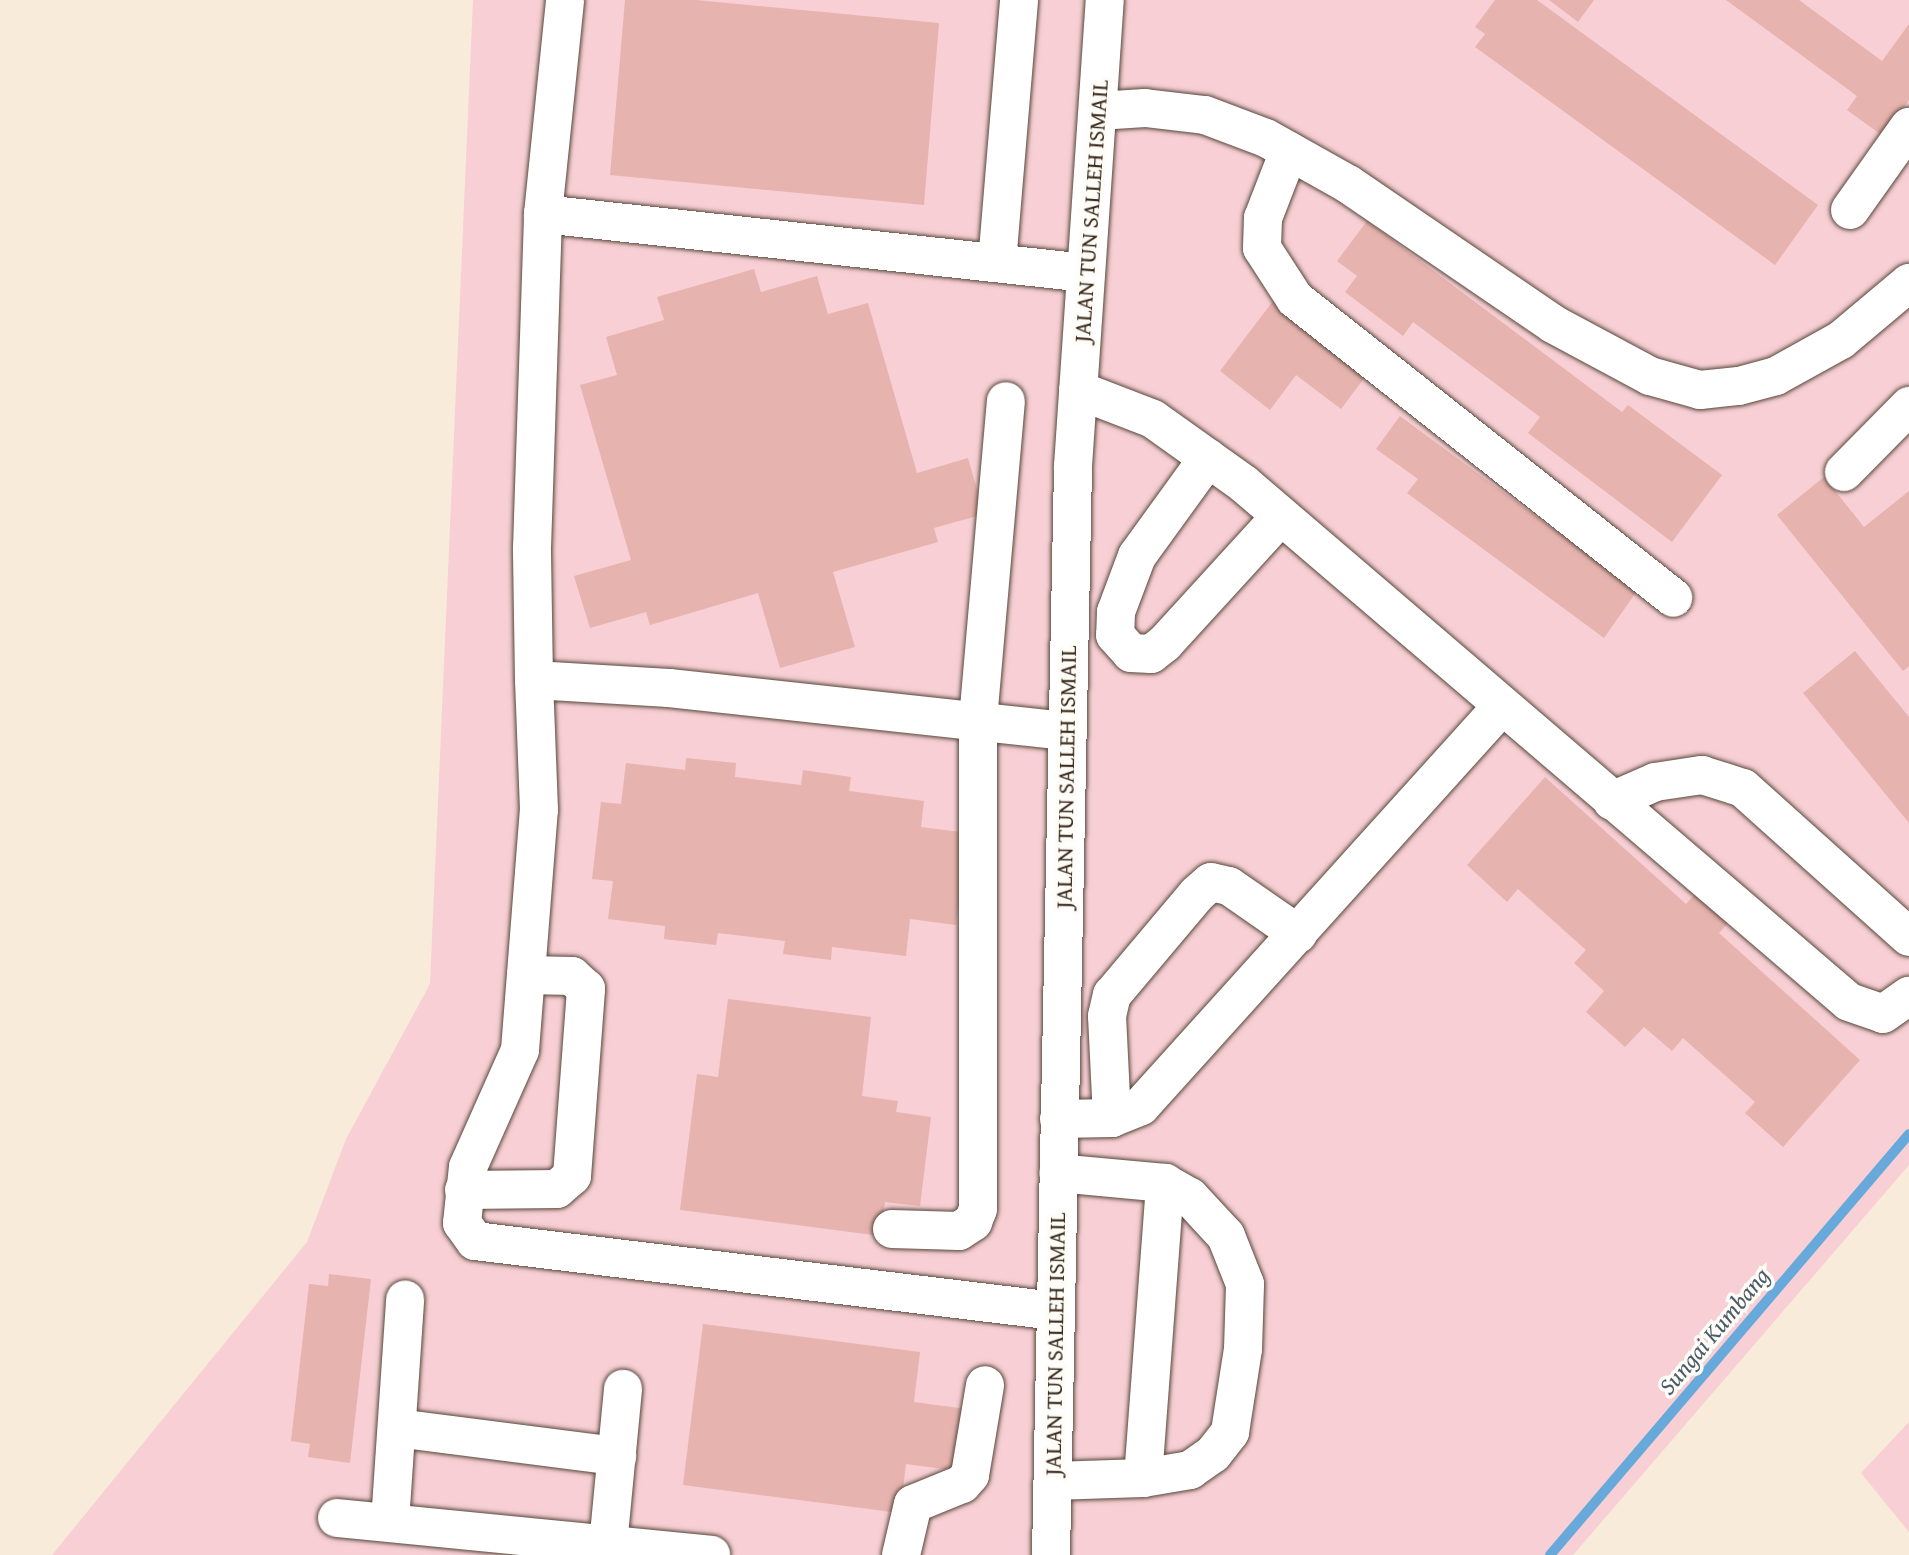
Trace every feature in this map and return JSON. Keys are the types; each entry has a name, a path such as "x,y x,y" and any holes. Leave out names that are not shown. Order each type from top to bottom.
{"street":[{"path":"565,0 543,214 532,548 534,680 540,799 520,1050 468,1167 462,1223 475,1241 1055,1311"},
{"path":"997,263 1019,0"},
{"name":"JALAN TUN SALLEH ISMAIL","path":"1051,1555 1067,731 1078,390 1105,0"},
{"path":"1098,111 1145,108 1205,115 1289,151 1348,184 1553,324 1650,376 1700,390 1739,386 1776,376 1841,340 1909,283"},
{"path":"1850,210 1909,127"},
{"path":"1289,151 1263,218 1262,248 1295,299 1673,598"},
{"path":"543,214 1086,273"},
{"path":"1078,390 1153,419 1208,458 1281,516 1849,1002 1882,1014 1909,996"},
{"path":"892,1228 959,1231 973,1222 978,1209 978,720 1006,401"},
{"path":"1844,472 1909,406"},
{"path":"1208,458 1133,567 1116,612 1115,635 1130,653 1151,654 1165,643 1281,516"},
{"path":"534,680 656,687 1067,731"},
{"path":"1059,1119 1112,1118 1141,1106 1168,1080 1502,706"},
{"path":"1612,801 1655,782 1702,775 1743,788 1909,937"},
{"path":"1112,1118 1107,1016 1112,995 1197,894 1211,882 1229,886 1298,934"},
{"path":"464,1190 557,1189 572,1176 586,989 572,976 526,975"},
{"path":"1053,1481 1143,1478 1190,1470 1213,1454 1230,1432 1243,1349 1245,1284 1226,1236 1190,1197 1165,1183 1058,1174"},
{"path":"1143,1478 1165,1183"},
{"path":"390,1522 405,1300"},
{"path":"901,1555 912,1504 962,1484 970,1475 985,1385"},
{"path":"608,1545 623,1389"},
{"path":"397,1427 617,1456"},
{"path":"337,1518 390,1522 564,1548 608,1545 711,1555"}],"shaded area":[{"path":"473,0 1909,0 1909,1165 1573,1555 52,1555 307,1242 346,1139 430,984"},
{"path":"1909,1422 1909,1532 1861,1473"}],"building":[{"path":"625,0 696,0 939,23 924,205 610,175"},
{"path":"1495,0 1537,0 1818,205 1775,265 1475,47 1485,34 1475,27"},
{"path":"1549,0 1594,0 1578,22"},
{"path":"1726,0 1799,0 1882,61 1909,24 1909,100 1883,136 1847,110 1857,96"},
{"path":"1367,221 1622,412 1628,405 1722,475 1672,542 1528,433 1540,417 1413,322 1403,336 1345,292 1357,276 1337,261"},
{"path":"754,269 761,292 817,276 828,314 868,303 917,473 968,458 984,514 934,528 938,542 833,572 855,647 780,668 758,593 650,625 646,612 590,628 574,576 631,560 580,385 617,375 606,337 664,320 657,297"},
{"path":"1273,301 1368,373 1341,409 1296,375 1270,410 1220,371"},
{"path":"1400,416 1637,591 1604,638 1407,493 1418,479 1376,449"},
{"path":"1824,477 1864,527 1909,491 1909,666 1903,671 1777,515"},
{"path":"1855,651 1909,717 1909,823 1803,693"},
{"path":"686,758 736,763 735,777 801,785 803,770 851,777 849,791 924,801 921,827 968,833 956,925 910,919 906,956 832,947 831,960 783,954 785,941 718,933 716,945 664,939 665,926 608,919 613,881 592,879 601,802 621,804 626,763 685,770"},
{"path":"1545,777 1686,904 1712,875 1745,904 1719,933 1860,1060 1783,1147 1745,1113 1755,1102 1683,1038 1672,1051 1644,1027 1625,1047 1586,1012 1604,991 1574,963 1586,950 1518,889 1507,902 1467,865"},
{"path":"728,999 871,1017 862,1096 898,1101 896,1112 931,1117 920,1206 885,1202 881,1236 680,1210 697,1074 718,1077"},
{"path":"329,1274 371,1279 350,1463 308,1457 310,1444 291,1441 309,1284 328,1286"},
{"path":"703,1324 920,1352 914,1402 974,1410 966,1472 906,1464 900,1513 683,1485"}],"waterway":[{"name":"Sungai Kumbang","path":"1550,1555 1909,1134"}]}
